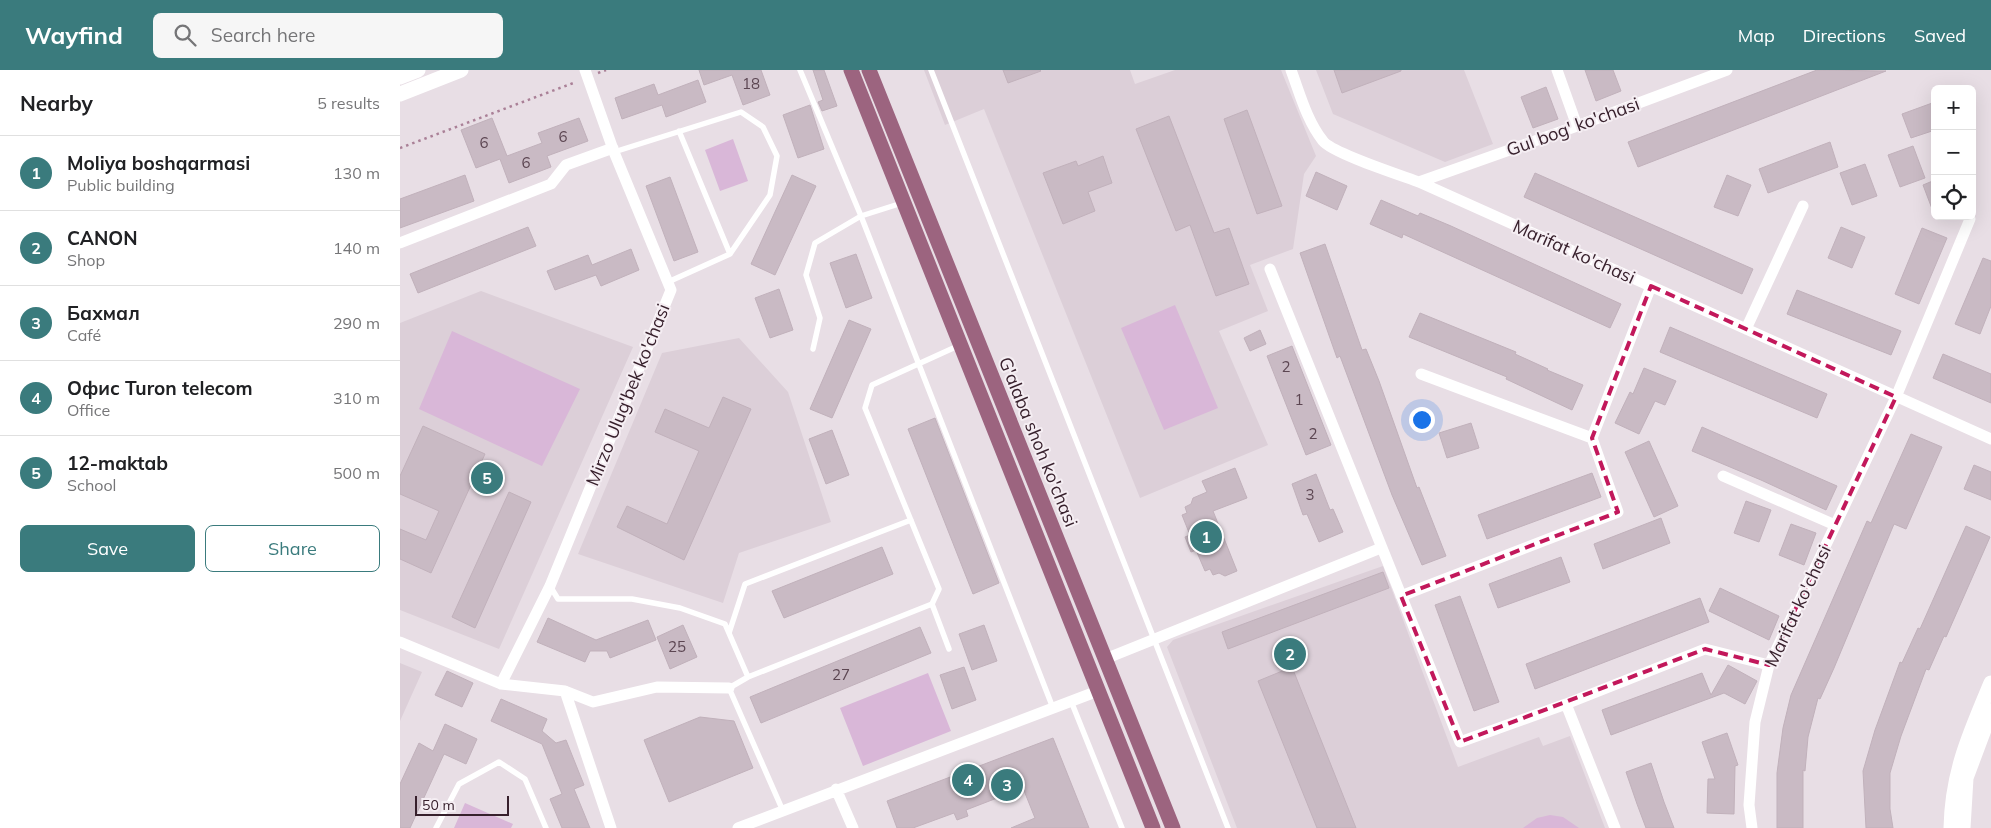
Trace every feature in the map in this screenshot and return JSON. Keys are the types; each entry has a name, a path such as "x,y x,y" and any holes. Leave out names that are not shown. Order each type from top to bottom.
{"main road":[{"path":"400,77 418,70"},
{"path":"400,94 461,70"},
{"name":"G'alaba shoh ko'chasi","path":"851,70 1153,828"},
{"name":"G'alaba shoh ko'chasi","path":"869,70 1173,828"},
{"path":"1951,828 1952,800 1959,763 1991,683"},
{"path":"1963,828 1966,778 1991,711"}],"street":[{"name":"Marifat ko'chasi","path":"1291,70 1308,116 1324,142 1351,156 1419,182 1991,439"},
{"path":"1557,70 1577,126"},
{"name":"Gul bog' ko'chasi","path":"1419,182 1727,70"},
{"name":"Mirzo Ulug'bek ko'chasi","path":"501,684 550,586 671,290 614,150 586,74"},
{"path":"400,243 551,184 566,165 614,150"},
{"path":"1746,329 1803,206"},
{"name":"Marifat ko'chasi","path":"1752,828 1749,805 1755,722 1769,665 1896,397 1970,220"},
{"path":"1270,269 1460,742 1566,704 1705,649 1769,665"},
{"path":"1401,596 1618,512 1592,438 1651,286"},
{"path":"1421,374 1592,438"},
{"path":"1723,476 1835,525"},
{"path":"1105,659 1381,548"},
{"path":"400,642 501,684 565,691 593,702 657,687 729,688"},
{"path":"565,691 611,828"},
{"path":"738,828 836,789 1098,691"},
{"path":"1566,704 1615,828"},
{"path":"836,789 853,828"}],"lane":[{"path":"800,70 861,216 1053,708"},
{"path":"931,70 1228,828"},
{"path":"614,150 741,112 763,127 777,156 770,195 730,254 668,282"},
{"path":"679,131 730,254"},
{"path":"813,349 820,318 806,275 815,243 861,216 904,202"},
{"path":"783,811 729,688 748,677 932,604 939,589 864,408 872,385 961,345"},
{"path":"729,634 744,584 910,520"},
{"path":"550,586 558,599 632,599 680,608 725,624 748,677"},
{"path":"932,604 949,649"},
{"path":"1071,701 1122,828"},
{"path":"436,828 459,784 499,762 525,779 546,828"}],"path":[{"path":"400,148 586,74 606,70"}],"highlighted area":[{"path":"1651,286 1896,397 1769,665 1705,649 1460,742 1401,596 1618,512 1592,438"}],"shaded area":[{"path":"924,70 1130,70 1135,84 1175,70 1281,70 1316,156 1304,174 1293,249 1250,265 1268,311 1219,331 1268,445 1140,498 984,109 945,125"},
{"path":"1316,70 1464,70 1493,144 1445,162 1333,114"},
{"path":"733,139 748,181 720,191 705,150"},
{"path":"481,291 633,347 499,649 400,610 400,323"},
{"path":"1175,305 1218,408 1164,430 1121,328"},
{"path":"452,331 580,389 542,466 419,409"},
{"path":"739,338 788,392 831,522 739,553 723,603 578,554 662,353"},
{"path":"1383,566 1458,767 1539,737 1543,746 1570,736 1605,828 1237,828 1167,647 1173,640"},
{"path":"400,663 422,672 400,721"},
{"path":"928,673 951,731 863,766 840,708"},
{"path":"465,803 513,824 511,828 454,828"},
{"path":"1550,815 1563,817 1579,828 1523,828 1537,818"}],"building":[{"path":"699,70 761,70 770,95 743,105 732,75 704,85"},
{"path":"813,70 824,70 837,106 822,111 818,102 823,100"},
{"path":"1003,70 1040,70 1041,71 1008,83"},
{"path":"1334,70 1401,70 1401,71 1342,93"},
{"path":"1585,70 1613,70 1621,91 1596,101"},
{"path":"1817,70 1886,71 1638,167 1628,142"},
{"path":"698,80 706,102 666,117 662,105 622,119 615,98 654,84 658,95"},
{"path":"1546,87 1558,119 1533,128 1521,97"},
{"path":"1931,103 1931,131 1911,138 1902,114"},
{"path":"810,105 824,149 798,158 783,115"},
{"path":"1247,110 1282,206 1257,214 1224,119"},
{"path":"1169,116 1214,233 1229,228 1249,284 1216,296 1190,225 1176,231 1136,129"},
{"path":"492,118 507,156 542,143 538,133 579,118 588,141 547,156 551,167 509,183 500,159 476,168 461,130"},
{"path":"1830,142 1838,167 1768,193 1759,169"},
{"path":"1913,146 1925,178 1900,187 1888,155"},
{"path":"1103,156 1112,183 1088,192 1095,211 1063,224 1043,173 1076,161 1078,166"},
{"path":"1865,164 1877,196 1852,205 1840,173"},
{"path":"1316,172 1347,186 1337,210 1306,196"},
{"path":"1535,173 1753,269 1742,294 1524,197"},
{"path":"465,175 474,201 400,228 400,199"},
{"path":"792,175 816,186 775,275 751,264"},
{"path":"1727,175 1751,185 1738,216 1714,207"},
{"path":"670,177 698,252 674,261 646,186"},
{"path":"1931,182 1931,206 1923,185"},
{"path":"1381,200 1418,216 1420,213 1451,226 1621,304 1610,328 1403,234 1402,238 1370,224"},
{"path":"528,227 536,246 418,293 410,274"},
{"path":"1841,227 1865,237 1852,268 1828,258"},
{"path":"1922,228 1947,238 1919,304 1895,294"},
{"path":"1325,244 1362,350 1366,349 1417,488 1419,487 1446,556 1422,565 1392,495 1340,356 1337,358 1300,253"},
{"path":"631,249 639,270 601,286 596,275 555,290 547,271 588,255 592,265"},
{"path":"856,254 872,298 846,308 830,263"},
{"path":"1983,258 1991,261 1991,306 1980,334 1955,324"},
{"path":"779,289 793,330 770,338 755,298"},
{"path":"1797,290 1901,331 1891,355 1787,314"},
{"path":"1420,313 1516,352 1515,354 1547,370 1583,385 1572,410 1506,379 1507,377 1409,337"},
{"path":"849,320 871,329 832,418 810,409"},
{"path":"1670,327 1827,394 1817,418 1660,352"},
{"path":"1260,330 1266,344 1250,351 1244,338"},
{"path":"1292,346 1331,445 1306,455 1267,356"},
{"path":"1943,354 1991,374 1991,403 1933,378"},
{"path":"1644,368 1676,381 1665,405 1655,401 1639,434 1615,423 1630,392 1633,394"},
{"path":"723,397 751,409 684,560 617,527 627,506 667,524 699,451 655,432 665,409 709,428"},
{"path":"935,418 999,583 973,594 908,429"},
{"path":"1471,423 1479,448 1447,458 1439,433"},
{"path":"423,426 485,454 431,573 400,559 400,529 426,540 439,511 400,494 400,476"},
{"path":"1702,427 1837,486 1826,510 1692,451"},
{"path":"832,430 849,475 826,484 809,439"},
{"path":"1911,434 1942,447 1906,529 1894,524 1834,668 1820,699 1818,698 1808,737 1805,771 1803,770 1803,828 1777,828 1777,773 1783,728 1791,695 1867,521 1871,523"},
{"path":"1649,441 1678,506 1654,517 1625,452"},
{"path":"1974,465 1991,472 1991,500 1964,489"},
{"path":"1235,468 1247,498 1213,511 1237,571 1225,576 1219,573 1213,575 1210,569 1205,571 1196,550 1191,552 1185,537 1190,535 1182,515 1187,513 1185,507 1191,504 1193,498 1207,492 1202,481"},
{"path":"1592,473 1601,497 1487,539 1478,515"},
{"path":"1316,474 1330,510 1333,509 1343,532 1319,542 1307,514 1303,515 1292,484"},
{"path":"509,492 531,502 475,628 452,617"},
{"path":"1746,501 1771,510 1759,542 1734,533"},
{"path":"1661,518 1670,543 1603,569 1594,544"},
{"path":"1791,524 1816,533 1804,565 1779,555"},
{"path":"1966,526 1990,537 1946,637 1944,636 1929,670 1926,669 1901,736 1890,773 1890,809 1893,828 1866,828 1863,771 1875,730 1900,662 1902,663 1918,628 1920,629"},
{"path":"882,547 893,574 784,618 772,591"},
{"path":"1561,557 1570,582 1498,608 1489,584"},
{"path":"1383,572 1389,588 1228,649 1222,632"},
{"path":"1720,588 1779,616 1769,640 1709,611"},
{"path":"1460,596 1499,702 1474,711 1435,605"},
{"path":"1700,598 1709,622 1535,689 1526,664"},
{"path":"548,618 596,640 648,620 656,640 610,658 607,651 590,651 585,662 537,642"},
{"path":"683,625 697,657 670,669 657,637"},
{"path":"984,625 997,661 972,670 959,634"},
{"path":"920,627 931,653 761,723 750,697"},
{"path":"1728,665 1757,681 1745,704 1724,693 1611,735 1602,710 1702,673 1711,695"},
{"path":"964,667 976,700 952,709 940,675"},
{"path":"1292,667 1356,828 1317,828 1258,681"},
{"path":"447,671 473,683 462,707 435,695"},
{"path":"501,699 547,719 542,731 556,743 566,740 584,785 574,789 590,828 562,828 550,799 562,794 542,744 491,721"},
{"path":"700,717 734,721 753,768 669,802 644,740"},
{"path":"445,724 477,739 466,764 444,754 410,828 400,828 400,784 419,743 433,751"},
{"path":"1727,733 1738,765 1735,766 1734,814 1707,813 1708,779 1715,779 1702,742"},
{"path":"1053,738 1089,828 1011,828 1035,818 1023,788 966,810 968,816 957,820 954,813 913,828 897,828 887,801"},
{"path":"1651,763 1674,828 1646,828 1637,804 1626,772"}],"place":[{"name":"12-maktab","path":"487,478"},
{"name":"Moliya boshqarmasi","path":"1206,537"},
{"name":"CANON","path":"1290,654"},
{"name":"Офис Turon telecom","path":"968,780"},
{"name":"Бахмал","path":"1007,785"}]}
